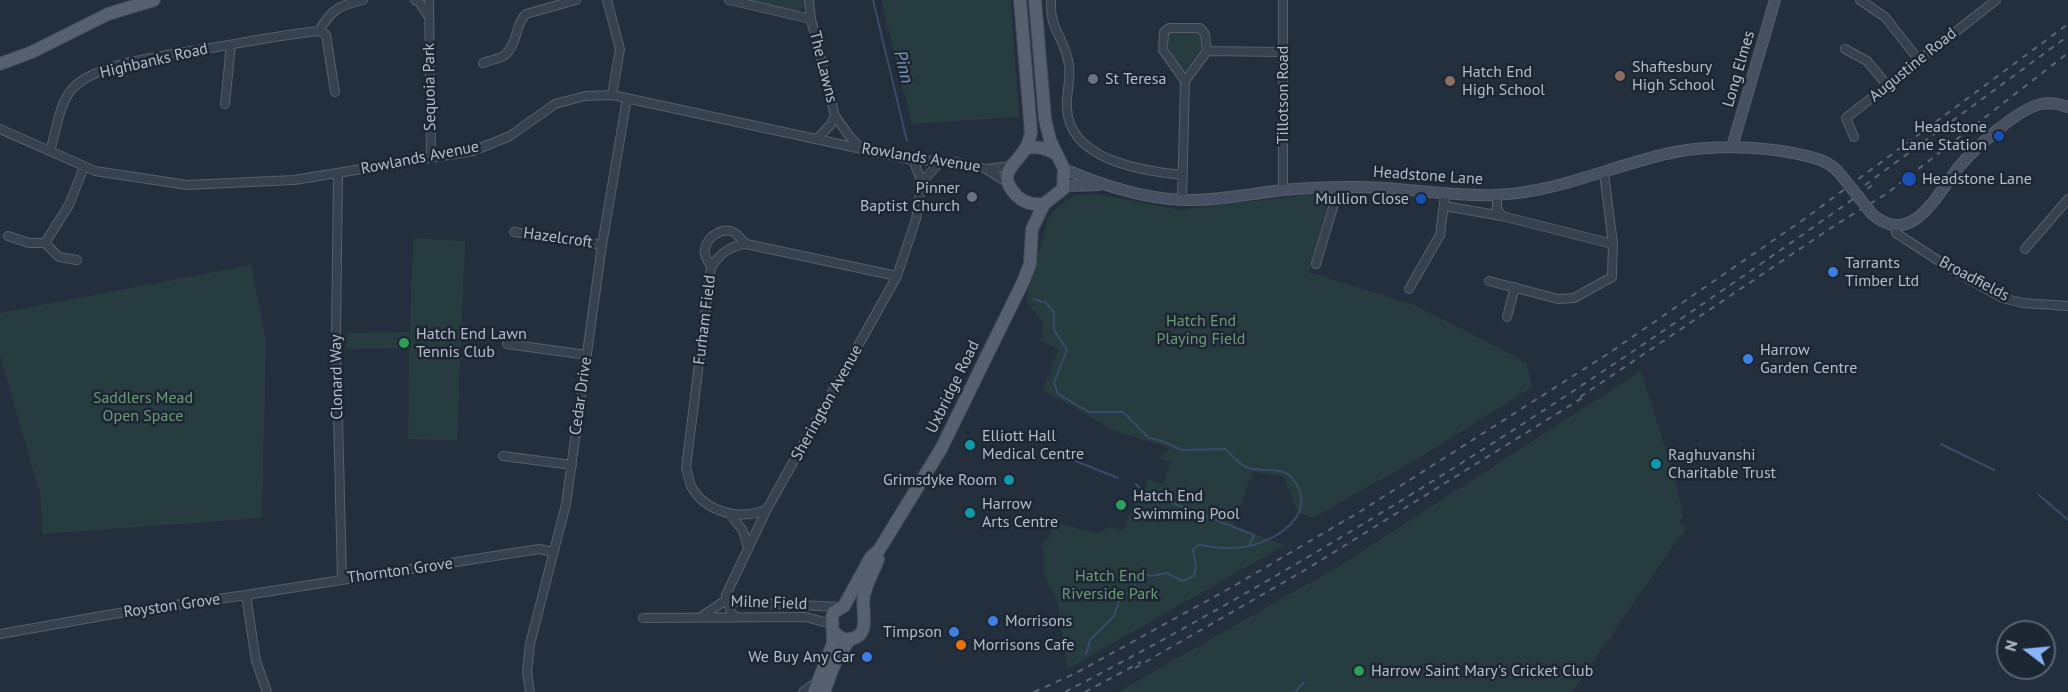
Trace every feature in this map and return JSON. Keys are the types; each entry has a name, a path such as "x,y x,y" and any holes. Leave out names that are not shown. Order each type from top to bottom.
{"main road":[{"path":"0,64 32,52 108,14 154,0"},
{"path":"1020,0 1031,132 1026,148 1010,166 1007,174 1008,183 1015,194 1026,202 1044,204"},
{"path":"1035,0 1046,125 1064,170 1063,189"},
{"path":"1026,148 1035,146 1056,154"},
{"name":"Uxbridge Road","path":"1032,229 1044,204 1063,189"},
{"name":"Uxbridge Road","path":"818,689 831,652 834,612 843,606 871,557 879,550 941,449 1019,291 1030,264 1032,229 1026,202"},
{"name":"Uxbridge Road","path":"818,689 849,640 856,638 862,632 865,620 863,615 864,594 879,550"},
{"path":"843,606 857,608 863,615"},
{"path":"832,628 841,638 849,640"}],"street":[{"path":"335,92 326,35 319,31 329,14 345,4 363,0"},
{"path":"415,0 429,17"},
{"name":"Sequoia Park","path":"429,0 431,158"},
{"path":"483,63 505,55 513,45 521,18 526,14 576,0"},
{"path":"607,0 620,49 612,95"},
{"name":"The Lawns","path":"729,0 811,19"},
{"name":"The Lawns","path":"809,0 811,19 835,116"},
{"path":"1051,0 1051,16 1069,63 1066,107 1070,122 1079,139 1095,152 1121,164 1147,172 1182,175"},
{"name":"Tillotson Road","path":"1283,0 1283,190"},
{"name":"Long Elmes","path":"1732,147 1775,0"},
{"path":"1860,0 1885,17 1918,60"},
{"name":"Augustine Road","path":"1854,137 1846,118 1996,0"},
{"path":"1182,200 1185,81 1207,51 1205,34 1200,28 1169,28 1164,32 1163,50 1185,81"},
{"name":"Highbanks Road","path":"50,152 63,106 72,89 86,77 144,60 270,36 319,31"},
{"path":"225,104 231,45"},
{"path":"1845,49 1867,61 1887,85"},
{"path":"1207,51 1283,52"},
{"name":"Rowlands Avenue","path":"0,129 95,171 187,185 294,180 473,151 510,136 555,104 585,96 612,95 913,160 941,161 986,169 1010,166"},
{"name":"Cedar Drive","path":"531,692 527,672 530,644 566,504 602,245 627,98"},
{"path":"1896,225 1905,224 1925,212 1968,157 2024,110 2042,104 2058,104 2068,107"},
{"path":"817,138 831,124 835,116 862,149"},
{"name":"Headstone Lane","path":"1064,170 1128,192 1182,200 1227,198 1283,190 1369,187 1444,200 1555,186 1677,151 1732,147 1782,151 1818,158 1835,168 1872,214 1885,223 1896,225"},
{"path":"913,160 922,182 941,161"},
{"path":"45,243 69,205 84,167"},
{"path":"986,169 1008,183"},
{"path":"1489,280 1558,299 1574,298 1612,277 1613,244 1604,173"},
{"name":"Clonard Way","path":"338,174 336,336 342,579"},
{"name":"Sherington Avenue","path":"726,600 726,595 767,509 897,276 916,219 922,182"},
{"name":"Headstone Lane","path":"1063,189 1069,186 1101,184"},
{"path":"1316,264 1339,187"},
{"path":"1497,195 1497,209 1502,216"},
{"path":"2025,249 2068,199"},
{"path":"1409,289 1440,235 1444,200 1613,244"},
{"name":"Broadfields","path":"1896,225 1896,233 1907,241 2002,298 2023,303 2068,306"},
{"path":"711,267 705,255 705,248 712,236 718,232 729,231 746,243 897,276"},
{"name":"Hazelcroft","path":"514,232 602,245"},
{"path":"8,236 29,243 45,243 58,257 77,260"},
{"name":"Furham Field","path":"746,243 733,246 719,255 711,267 686,468 691,486 706,503 730,514 744,516 755,515 767,509"},
{"path":"1507,317 1515,287"},
{"path":"507,344 587,355"},
{"path":"502,456 572,465"},
{"path":"730,514 743,531 748,547"},
{"name":"Thornton Grove","path":"246,595 539,549 553,552"},
{"path":"246,595 256,661 267,692"},
{"name":"Royston Grove","path":"0,634 113,614 246,595"},
{"path":"726,600 731,613 736,617"},
{"name":"Milne Field","path":"702,616 726,600 843,606"},
{"name":"Milne Field","path":"643,618 806,617 832,628"},
{"path":"803,692 818,689"}],"green space":[{"path":"744,0 805,0 805,6 798,12"},
{"path":"881,0 1011,0 1019,117 912,124"},
{"path":"1176,31 1196,31 1202,38 1202,48 1185,71 1170,50 1168,34"},
{"name":"Hatch End Playing Field","path":"1330,192 1309,272 1417,306 1527,363 1532,387 1424,455 1313,518 1298,512 1283,476 1253,472 1233,525 1285,545 1067,669 1057,600 1043,572 1045,556 1040,545 1049,538 1054,521 1096,534 1111,527 1123,531 1136,499 1141,501 1148,479 1163,484 1171,462 1160,458 1170,448 1113,430 1043,390 1058,349 1040,341 1044,325 1026,300 1047,222 1054,210 1074,195 1098,194 1179,210"},
{"name":"Hatch End Lawn Tennis Club","path":"413,238 465,241 457,441 408,439 409,348 346,349 346,333 410,332"},
{"name":"Saddlers Mead Open Space","path":"251,265 266,340 262,518 42,534 41,497 0,356 0,313"},
{"path":"1641,371 1674,475 1683,516 1679,522 1685,526 1685,529 1572,692 1118,692 1341,565"}],"waterway":[{"name":"Pinn","path":"873,0 907,141"},
{"path":"1034,299 1046,303 1054,312 1054,330 1067,350 1054,383 1058,394 1089,412 1123,412 1149,438 1182,450 1225,449 1246,467 1258,470 1277,470 1288,474 1300,491 1301,503 1298,513 1292,523 1273,537 1261,543 1237,548 1199,545 1193,549 1196,567 1194,576 1183,581 1166,573 1152,576 1137,574 1134,588 1120,598 1114,616 1090,640 1086,654"},
{"path":"1941,444 1994,470"},
{"path":"1063,456 1118,478"},
{"path":"1136,484 1142,491 1254,535 1249,546"},
{"path":"2039,495 2068,520"},
{"path":"1295,692 1304,682"}],"railway":[{"path":"1034,692 1076,673 1232,587 1361,511 1606,355 1803,220 2068,24"},
{"path":"1865,185 2068,36"},
{"path":"1580,397 1837,224 1886,194 2068,53"},
{"path":"1065,692 1274,577 1478,452 1678,321 1874,184"},
{"path":"1135,668 1310,567 1587,395"},
{"path":"1085,692 1141,662"}],"place":[{"name":"Shaftesbury High School","path":"1620,76"},
{"name":"St Teresa","path":"1093,79"},
{"name":"Hatch End High School","path":"1450,81"},
{"name":"Headstone Lane Station","path":"1999,136"},
{"name":"Headstone Lane","path":"1909,179"},
{"name":"Pinner Baptist Church","path":"972,197"},
{"name":"Mullion Close","path":"1421,199"},
{"name":"Tarrants Timber Ltd","path":"1833,272"},
{"name":"Hatch End Lawn Tennis Club","path":"404,343"},
{"name":"Harrow Garden Centre","path":"1748,359"},
{"name":"Elliott Hall Medical Centre","path":"970,445"},
{"name":"Raghuvanshi Charitable Trust","path":"1656,464"},
{"name":"Grimsdyke Room","path":"1009,480"},
{"name":"Hatch End Swimming Pool","path":"1121,505"},
{"name":"Harrow Arts Centre","path":"970,513"},
{"name":"Morrisons","path":"993,621"},
{"name":"Timpson","path":"954,632"},
{"name":"Morrisons Cafe","path":"961,645"},
{"name":"We Buy Any Car","path":"867,657"},
{"name":"Harrow Saint Mary's Cricket Club","path":"1359,671"}],"park label":[{"name":"Hatch End Riverside Park","path":"1110,585"}]}
